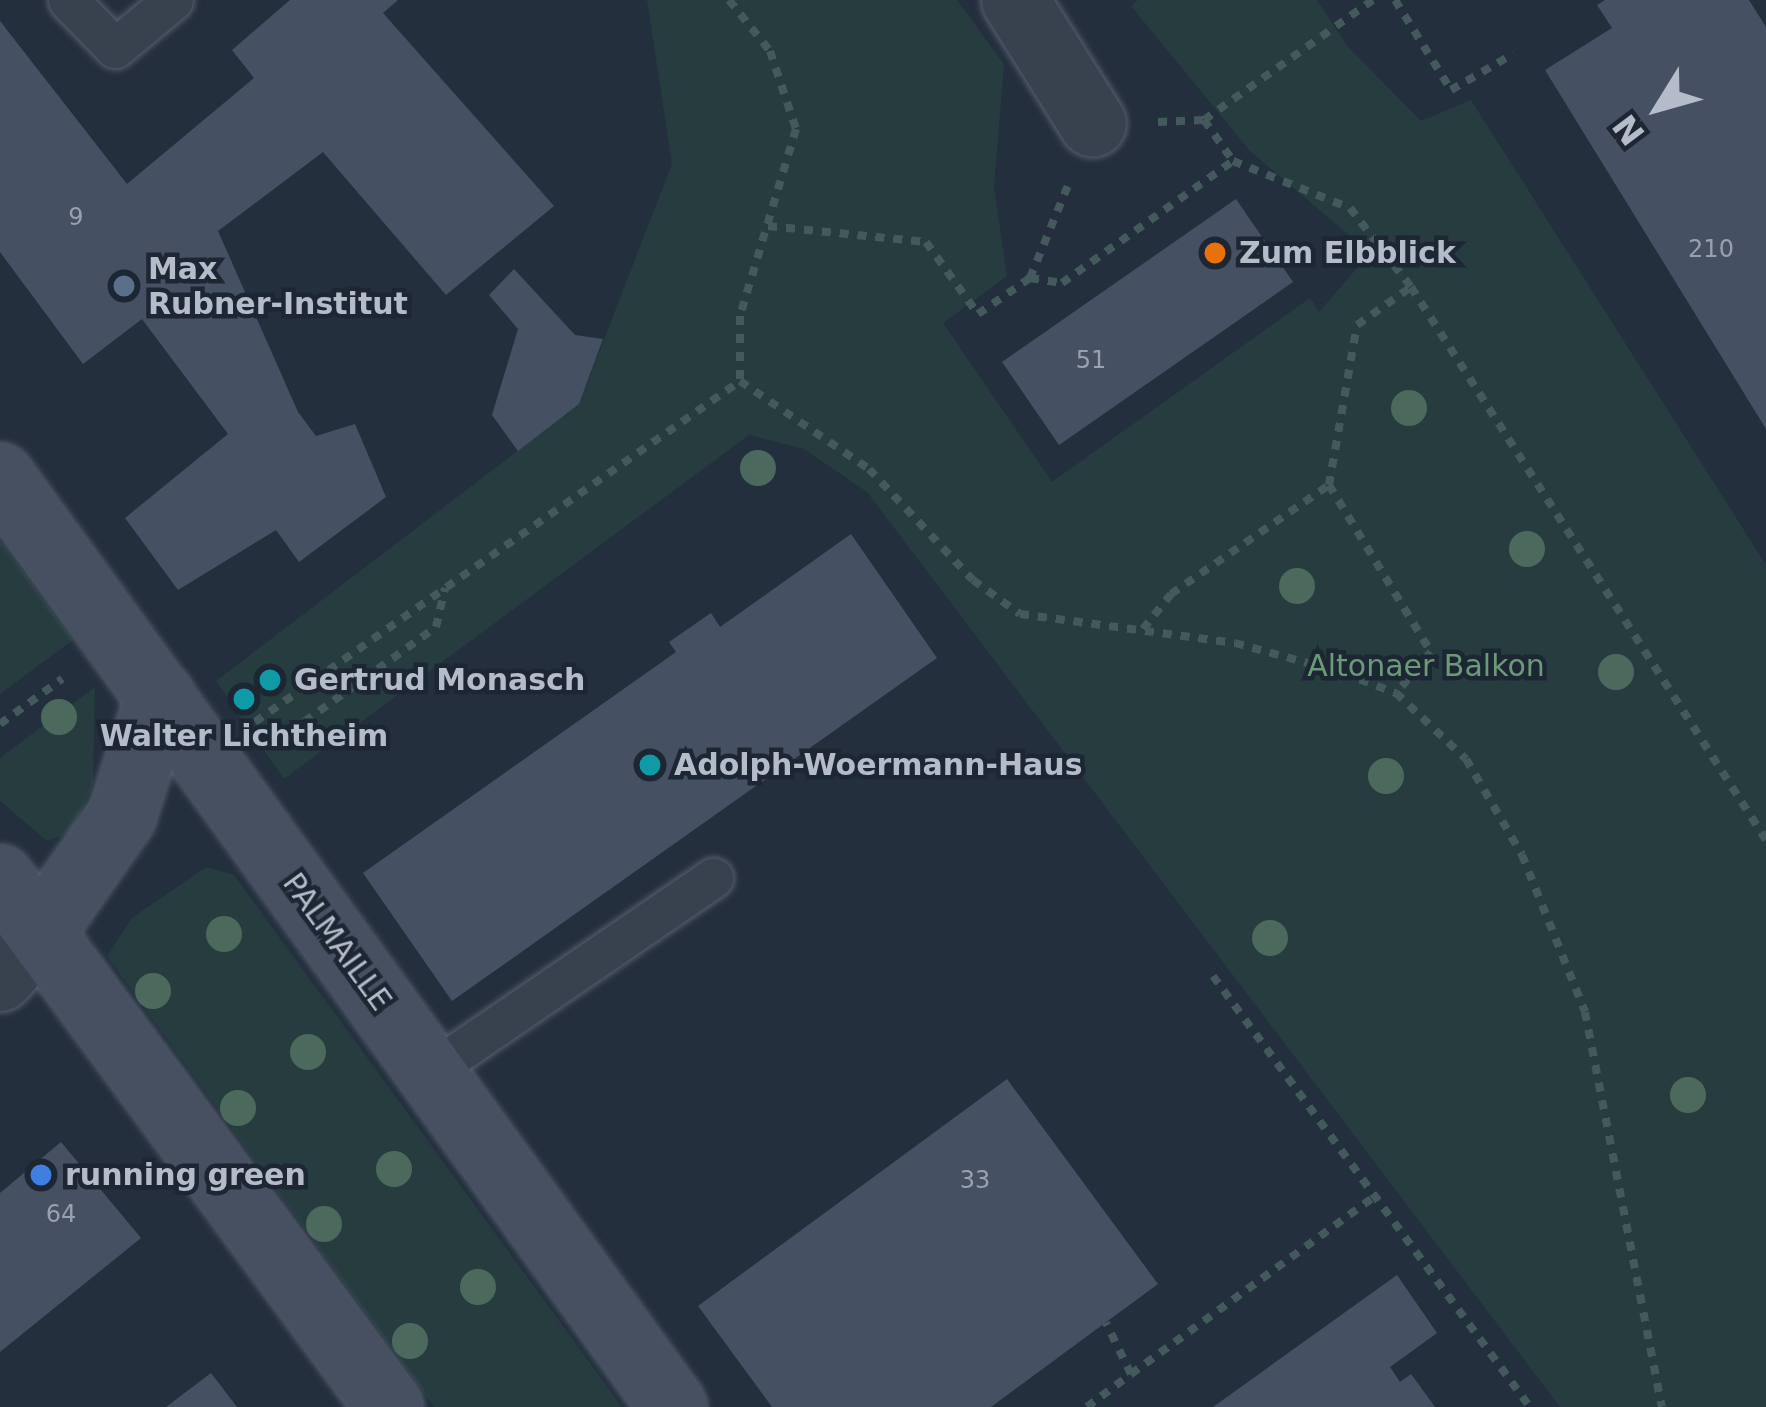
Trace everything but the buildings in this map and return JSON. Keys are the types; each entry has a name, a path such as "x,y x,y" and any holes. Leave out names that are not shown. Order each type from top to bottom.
{"main road":[{"name":"PALMAILLE","path":"0,477 673,1407"},
{"path":"20,955 122,816 160,696"},
{"path":"0,879 20,955 389,1407"}],"street":[{"path":"1015,0 1093,124"}],"lane":[{"path":"68,0 115,48 172,0"},
{"path":"431,1071 712,878"}],"path":[{"path":"730,0 770,51 796,129 740,316 740,381"},
{"path":"768,226 926,242 978,314 1030,278 1093,124 1204,120 1373,0"},
{"path":"1395,0 1451,90 1513,53"},
{"path":"1204,120 1234,161 1350,208 1411,287 1766,840"},
{"path":"1030,278 1062,283 1234,161"},
{"path":"1396,693 1431,652 1329,485 1357,325 1411,287"},
{"path":"275,709 740,381"},
{"path":"740,381 896,492 993,599 1044,621 1143,629 1297,658 1396,693 1466,759 1511,836 1585,1012 1661,1407"},
{"path":"1143,629 1171,594 1329,485"},
{"path":"240,732 266,738 290,732 436,627 445,586"},
{"path":"0,724 70,672"},
{"path":"1213,976 1530,1407"},
{"path":"1087,1407 1372,1198"},
{"path":"1106,1323 1131,1374"}],"green space":[{"name":"Altonaer Balkon","path":"647,0 957,0 1004,64 994,187 1007,276 943,323 1052,482 1310,298 1319,312 1370,253 1250,151 1131,6 1138,0 1317,0 1348,47 1421,121 1471,100 1766,565 1766,1407 1560,1407 867,492 804,449 749,435 284,779 216,681 579,404 672,164"},
{"path":"0,541 73,640 0,694"},
{"path":"95,687 93,784 72,832 47,841 0,801 0,758"},
{"path":"206,867 234,875 622,1407 434,1407 107,956 132,918"}],"place":[{"name":"Zum Elbblick","path":"1215,253"},
{"name":"Max Rubner-Institut","path":"124,286"},
{"name":"Gertrud Monasch","path":"270,680"},
{"name":"Walter Lichtheim","path":"244,699"},
{"name":"Adolph-Woermann-Haus","path":"650,765"},
{"name":"running green","path":"41,1175"}]}
